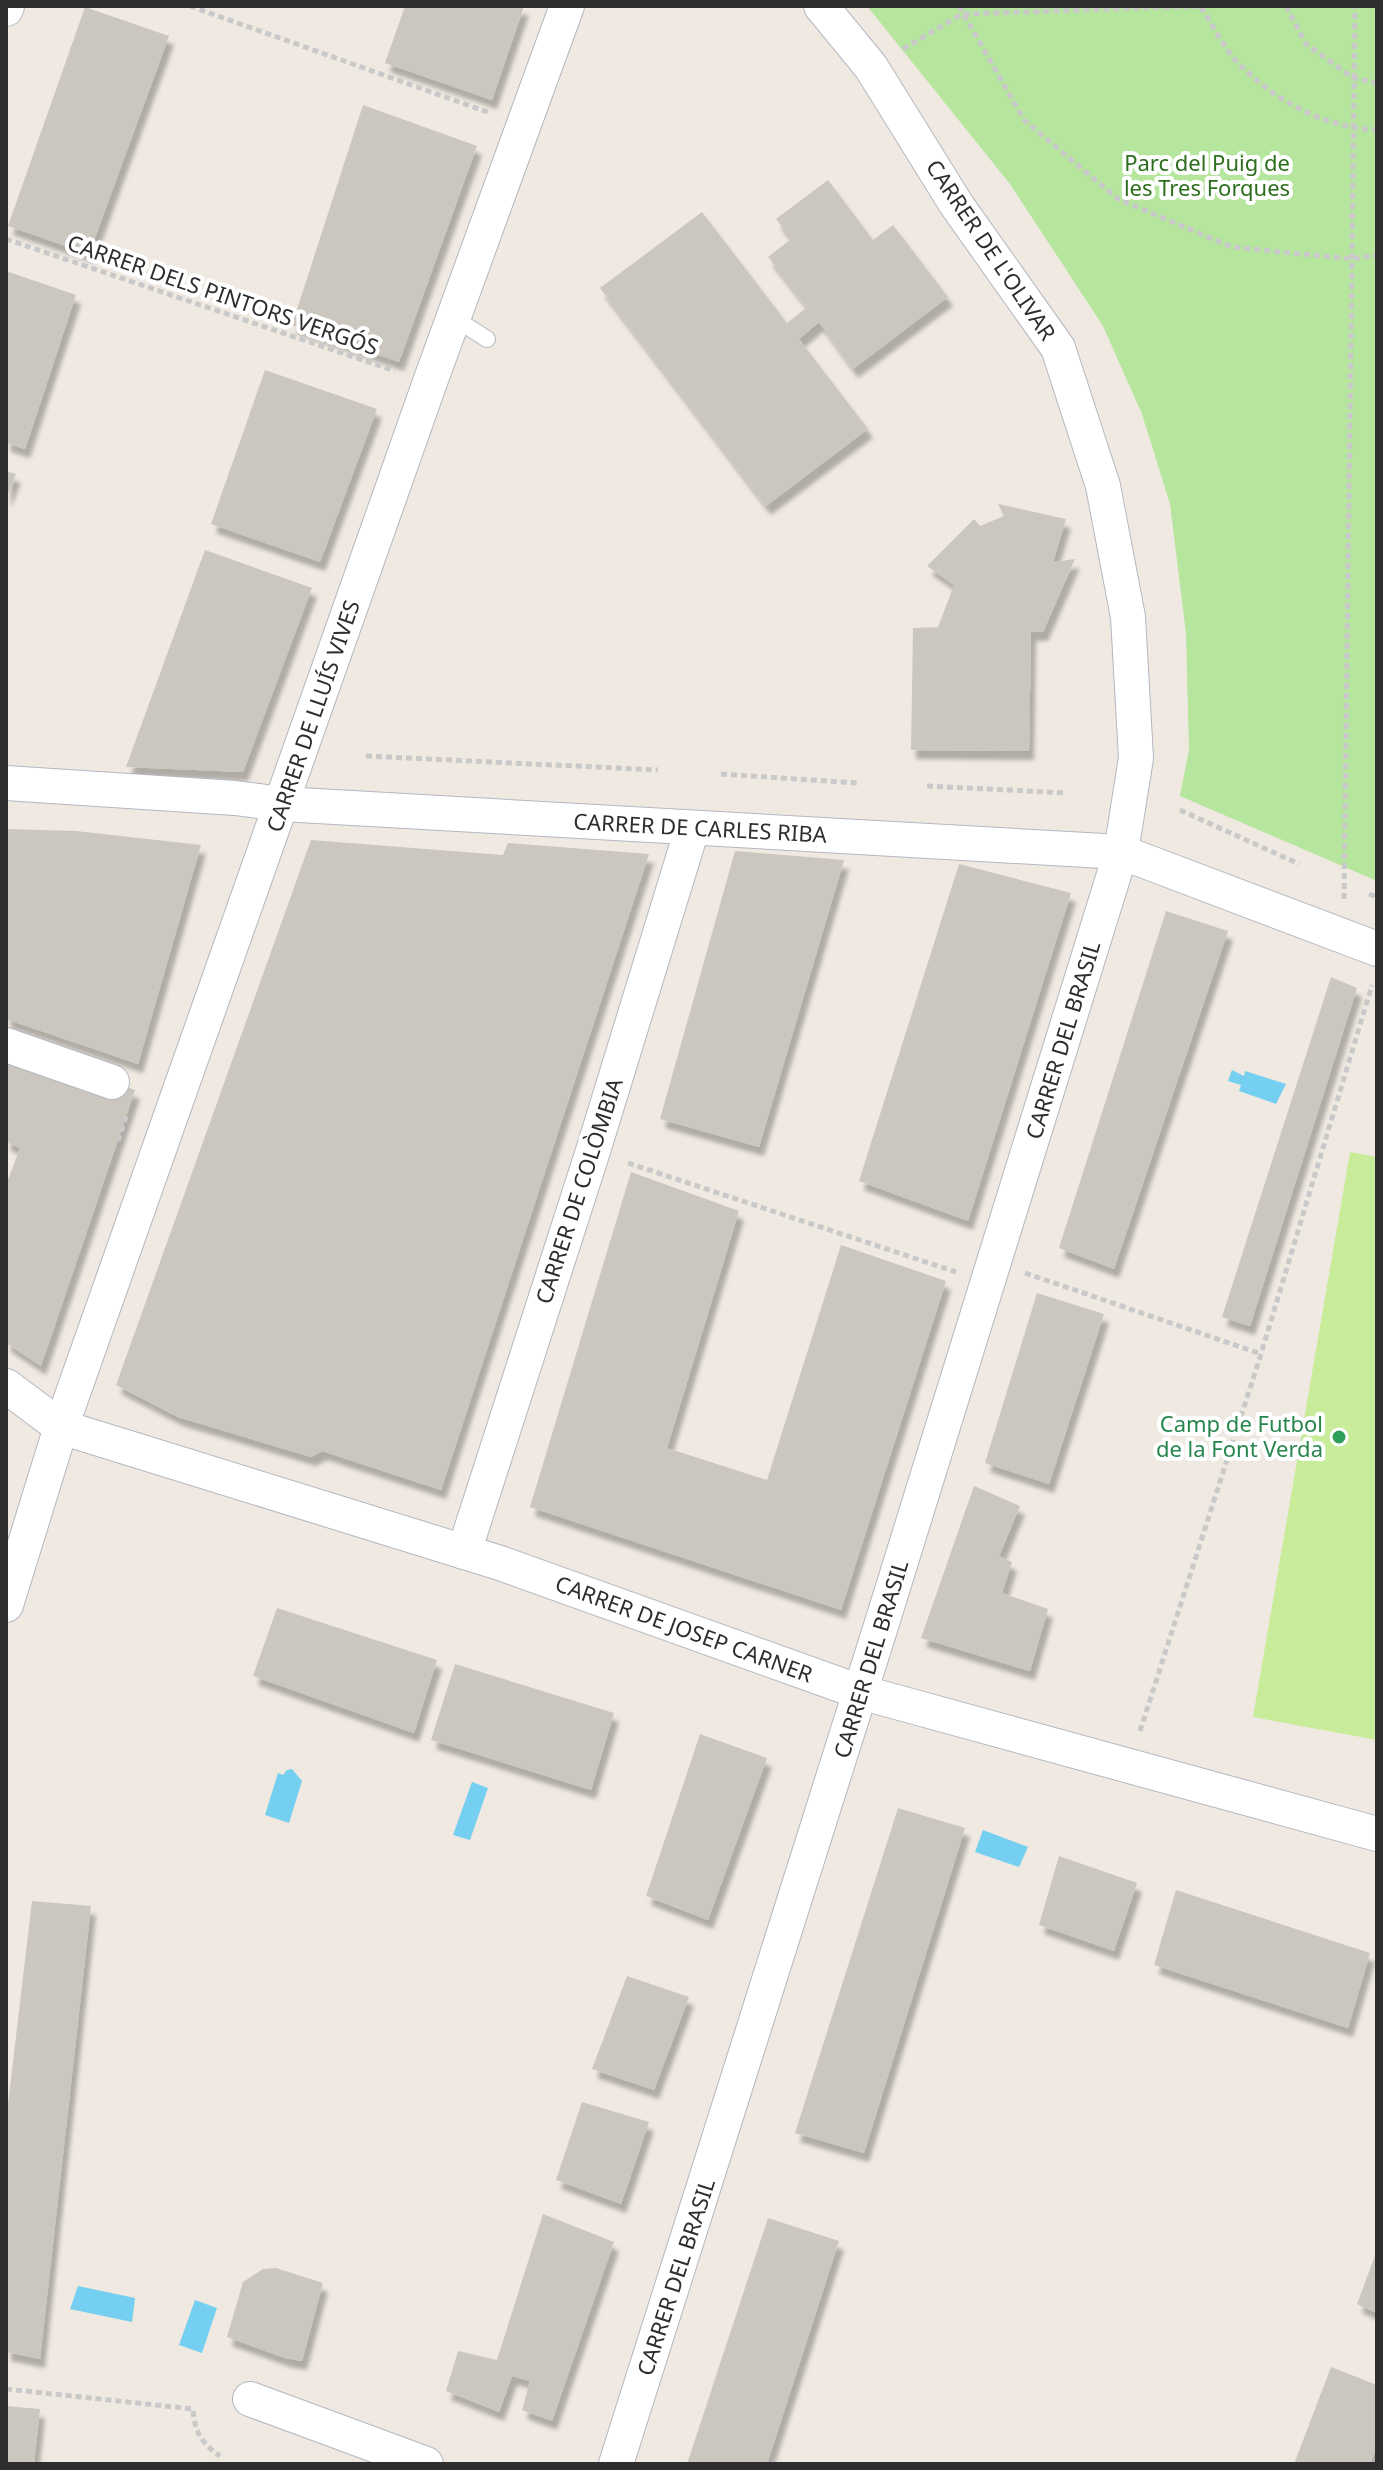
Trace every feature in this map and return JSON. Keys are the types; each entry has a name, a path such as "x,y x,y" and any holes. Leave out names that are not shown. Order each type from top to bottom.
{"street":[{"name":"CARRER DE LLUÍS VIVES","path":"6,1605 61,1427 430,382 567,6"},
{"name":"CARRER DE L'OLIVAR","path":"821,6 871,67 956,204 1058,348 1103,486 1128,617 1136,758 1121,852"},
{"name":"CARRER DE CARLES RIBA","path":"6,783 235,798 282,804 1121,852 1377,949"},
{"name":"CARRER DE COLÒMBIA","path":"464,1552 593,1151 692,829"},
{"name":"CARRER DEL BRASIL","path":"616,2464 1121,852"},
{"path":"6,1045 112,1082"},
{"name":"CARRER DE JOSEP CARNER","path":"6,1386 61,1427 464,1552 860,1692 1377,1834"},
{"path":"250,2399 426,2464"}],"lane":[{"path":"454,318 487,339"}],"path":[{"path":"190,6 524,125"},
{"path":"959,6 1024,120 1118,199 1232,247 1351,259 1377,255"},
{"path":"871,67 962,14 1202,6 1237,63 1290,105 1353,129 1377,130"},
{"path":"1286,6 1306,44 1353,78 1377,83"},
{"path":"1343,936 1355,6"},
{"name":"CARRER DELS PINTORS VERGÓS","path":"6,239 430,382"},
{"path":"366,756 658,770"},
{"path":"721,774 857,783"},
{"path":"927,786 1065,793"},
{"path":"1180,810 1299,864"},
{"path":"1369,894 1377,897"},
{"path":"1128,1767 1261,1354 1373,983"},
{"path":"593,1151 1261,1354"},
{"path":"6,2389 193,2409 193,2425 201,2439 220,2456"}],"green space":[{"name":"Parc del Puig de les Tres Forques","path":"867,6 1377,6 1377,881 1180,796 1189,750 1186,633 1170,504 1142,414 1103,326 1010,184"},
{"name":"Camp de Futbol de la Font Verda","path":"1350,1152 1377,1157 1377,1740 1253,1717"}],"water":[{"path":"1232,1070 1244,1076 1245,1071 1286,1084 1276,1104 1239,1091 1241,1085 1228,1081"},
{"path":"292,1769 302,1781 289,1823 265,1815 278,1773 283,1775"},
{"path":"472,1782 488,1788 470,1840 453,1835"},
{"path":"983,1830 1028,1847 1019,1867 975,1852"},
{"path":"78,2286 135,2298 132,2322 70,2309"},
{"path":"195,2300 217,2308 202,2353 179,2345"}],"building":[{"path":"405,6 524,6 492,100 385,63"},
{"path":"85,7 169,36 89,254 8,226"},
{"path":"363,105 477,146 399,362 292,325"},
{"path":"828,180 873,240 893,225 948,297 853,369 819,322 799,339 868,429 766,506 600,288 702,212 787,323 807,307 768,257 791,239 776,219"},
{"path":"6,271 76,295 25,449 6,443"},
{"path":"265,370 377,409 320,562 211,524"},
{"path":"6,471 16,474 6,499"},
{"path":"998,504 1066,519 1053,562 1075,559 1043,632 1031,632 1029,751 911,750 913,628 938,627 954,585 927,566 974,519 980,526 1004,516"},
{"path":"205,550 312,588 243,772 126,767"},
{"path":"6,829 76,831 201,845 138,1064 6,1019"},
{"path":"311,840 503,855 508,843 649,854 441,1490 322,1451 311,1457 178,1417 116,1385"},
{"path":"735,851 844,860 759,1147 660,1119"},
{"path":"959,864 1071,893 968,1221 859,1181"},
{"path":"1166,911 1228,931 1114,1269 1059,1248"},
{"path":"1331,977 1357,988 1250,1326 1222,1317"},
{"path":"6,1045 135,1090 41,1366 6,1343 6,1185 20,1148 6,1142"},
{"path":"631,1172 739,1211 667,1448 767,1480 841,1245 946,1281 841,1610 530,1507"},
{"path":"1037,1293 1104,1314 1049,1484 985,1463"},
{"path":"974,1486 1020,1506 999,1556 1012,1562 1002,1593 1048,1609 1030,1671 921,1638"},
{"path":"277,1608 437,1660 414,1733 253,1676"},
{"path":"455,1664 614,1713 591,1790 431,1740"},
{"path":"700,1734 767,1758 708,1920 646,1896"},
{"path":"898,1808 965,1828 864,2153 795,2133"},
{"path":"1059,1856 1137,1883 1114,1951 1039,1925"},
{"path":"1176,1890 1370,1953 1348,2028 1154,1965"},
{"path":"32,1901 91,1906 40,2359 6,2352 6,2121"},
{"path":"627,1976 689,1997 654,2090 592,2069"},
{"path":"582,2102 649,2122 621,2204 556,2180"},
{"path":"543,2214 614,2242 552,2421 522,2410 530,2381 512,2376 499,2412 446,2391 458,2351 497,2360"},
{"path":"768,2218 839,2241 767,2464 687,2464"},
{"path":"1377,2250 1377,2313 1357,2304"},
{"path":"276,2268 323,2283 302,2361 227,2337 243,2282 263,2269"},
{"path":"1331,2367 1377,2385 1377,2446 1370,2464 1294,2464"},
{"path":"6,2406 40,2409 34,2464 6,2464"}],"place":[{"name":"Camp de Futbol de la Font Verda","path":"1339,1437"}]}
